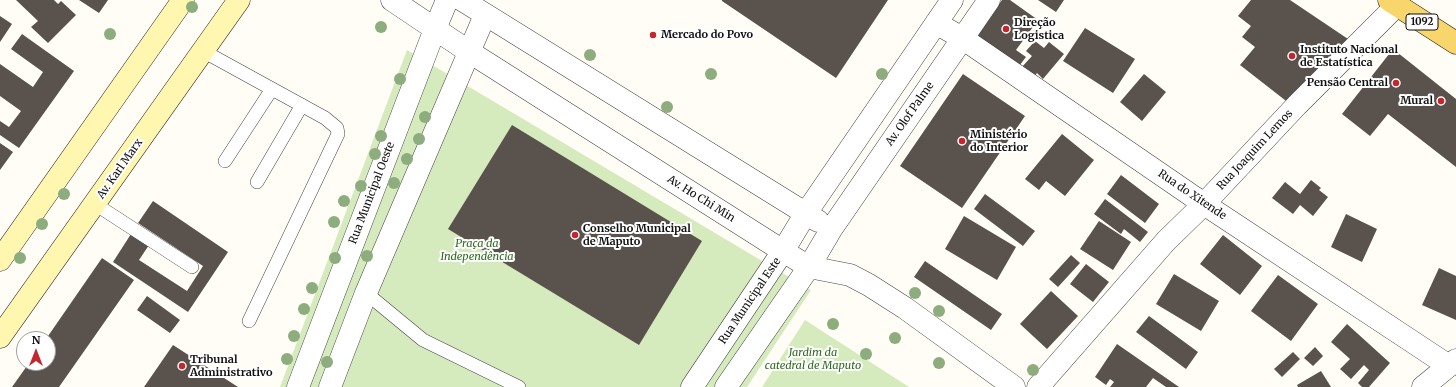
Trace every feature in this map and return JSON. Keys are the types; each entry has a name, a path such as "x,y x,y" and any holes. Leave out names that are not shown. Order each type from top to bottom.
{"main road":[{"name":"1092","path":"1393,3 1456,43"}],"street":[{"path":"0,260 183,0"},
{"name":"Av. Karl Marx","path":"0,337 239,0"},
{"name":"Av. Ho Chi Min","path":"392,0 468,51 782,251 809,267 850,275 869,284 905,308 1014,387"},
{"name":"Rua Municipal Oeste","path":"298,387 447,0"},
{"path":"462,0 832,228 809,267 726,387"},
{"path":"806,213 952,0"},
{"name":"Av. Olof Palme","path":"832,228 989,0"},
{"name":"Rua Joaquim Lemos","path":"1038,387 1166,241 1204,204 1393,3"},
{"path":"330,387 366,293 468,51 485,15"},
{"name":"Rua do Xitende","path":"936,23 962,38 1204,204 1453,363"},
{"name":"Rua Municipal Este","path":"692,387 806,213"},
{"path":"1423,387 1453,363"}],"lane":[{"path":"203,51 326,118 337,128 337,138 249,321"},
{"path":"225,161 272,89"},
{"path":"257,182 302,105"},
{"path":"95,204 192,267"},
{"path":"366,293 423,340 519,387"}],"green space":[{"name":"Praça da Independência","path":"407,50 811,290 747,387 280,387"},
{"name":"Jardim da catedral de Maputo","path":"805,320 909,387 762,387"}],"building":[{"path":"16,0 54,0 58,4 61,1 76,15 48,43 31,27 38,21"},
{"path":"79,0 108,0 99,13"},
{"path":"722,0 888,0 836,78"},
{"name":"Direção Logistica","path":"1002,0 1010,0 1038,20 1016,50 1026,57 1016,70 974,38"},
{"path":"1038,0 1064,0 1056,12"},
{"name":"Instituto Nacional de Estatística","path":"1251,0 1290,0 1351,41 1290,104 1240,65 1255,47 1242,37 1251,26 1238,16"},
{"path":"0,16 12,24 0,42"},
{"path":"1085,28 1135,59 1113,93 1063,61"},
{"path":"22,34 74,71 19,148 0,135 0,121 9,127 21,111 0,96 0,64 33,87 43,72 11,49"},
{"path":"1035,41 1044,48 1049,42 1064,54 1043,79 1037,73 1033,78 1021,68 1032,56 1026,51"},
{"path":"1393,49 1456,99 1456,167 1388,114 1370,136 1342,114"},
{"name":"Ministério do Interior","path":"963,74 1025,116 962,208 900,166"},
{"path":"1144,74 1166,92 1142,121 1120,102"},
{"name":"Conselho Municipal de Maputo","path":"512,125 702,241 639,345 448,229"},
{"path":"1062,134 1094,160 1065,196 1046,181 1039,190 1025,179"},
{"path":"0,143 13,152 0,170"},
{"path":"1121,175 1159,204 1145,223 1107,194"},
{"path":"1311,180 1321,188 1319,190 1328,197 1313,216 1300,205 1293,214 1272,198 1285,182 1300,194"},
{"path":"985,194 1035,231 1023,246 974,209"},
{"path":"1105,199 1148,232 1140,242 1124,229 1121,234 1094,214"},
{"path":"153,201 228,252 188,312 113,262 131,234 149,245 139,260 187,291 203,266 138,223"},
{"path":"1346,214 1377,229 1362,262 1331,247"},
{"path":"964,216 1016,247 997,280 945,249"},
{"path":"1099,221 1131,242 1113,270 1080,249"},
{"path":"1223,235 1262,266 1240,295 1200,264"},
{"path":"1071,255 1080,263 1058,287 1049,279"},
{"path":"102,258 134,280 59,387 12,387 23,371 56,371 56,331 52,331"},
{"path":"925,261 1002,314 991,330 914,277"},
{"path":"1086,264 1109,282 1093,302 1070,284"},
{"path":"1439,268 1456,276 1456,320 1422,305"},
{"path":"1174,274 1219,301 1201,331 1156,304"},
{"path":"1278,275 1318,304 1291,341 1251,311"},
{"path":"1051,291 1078,316 1047,349 1020,324"},
{"path":"147,296 180,320 170,333 137,310"},
{"path":"1149,316 1198,352 1186,369 1136,332"},
{"path":"1347,324 1390,363 1369,387 1362,387 1358,383 1369,370 1364,365 1351,379 1340,369 1350,359 1331,342"},
{"path":"1117,344 1179,387 1166,387 1153,378 1146,387 1110,387 1114,382 1110,379 1106,385 1095,377"},
{"name":"Tribunal Administrativo","path":"173,345 238,387 144,387"},
{"path":"1315,347 1323,356 1313,366 1304,358"},
{"path":"1293,352 1300,359 1282,377 1274,369"},
{"path":"1321,371 1331,387 1298,387 1297,385"}],"place":[{"name":"Direção Logistica","path":"1006,29"},
{"name":"Mercado do Povo","path":"653,35"},
{"name":"Instituto Nacional de Estatística","path":"1292,56"},
{"name":"Pensão Central","path":"1396,83"},
{"name":"Mural","path":"1441,101"},
{"name":"Ministério do Interior","path":"962,141"},
{"name":"Conselho Municipal de Maputo","path":"575,235"},
{"name":"Tribunal Administrativo","path":"182,366"}]}
